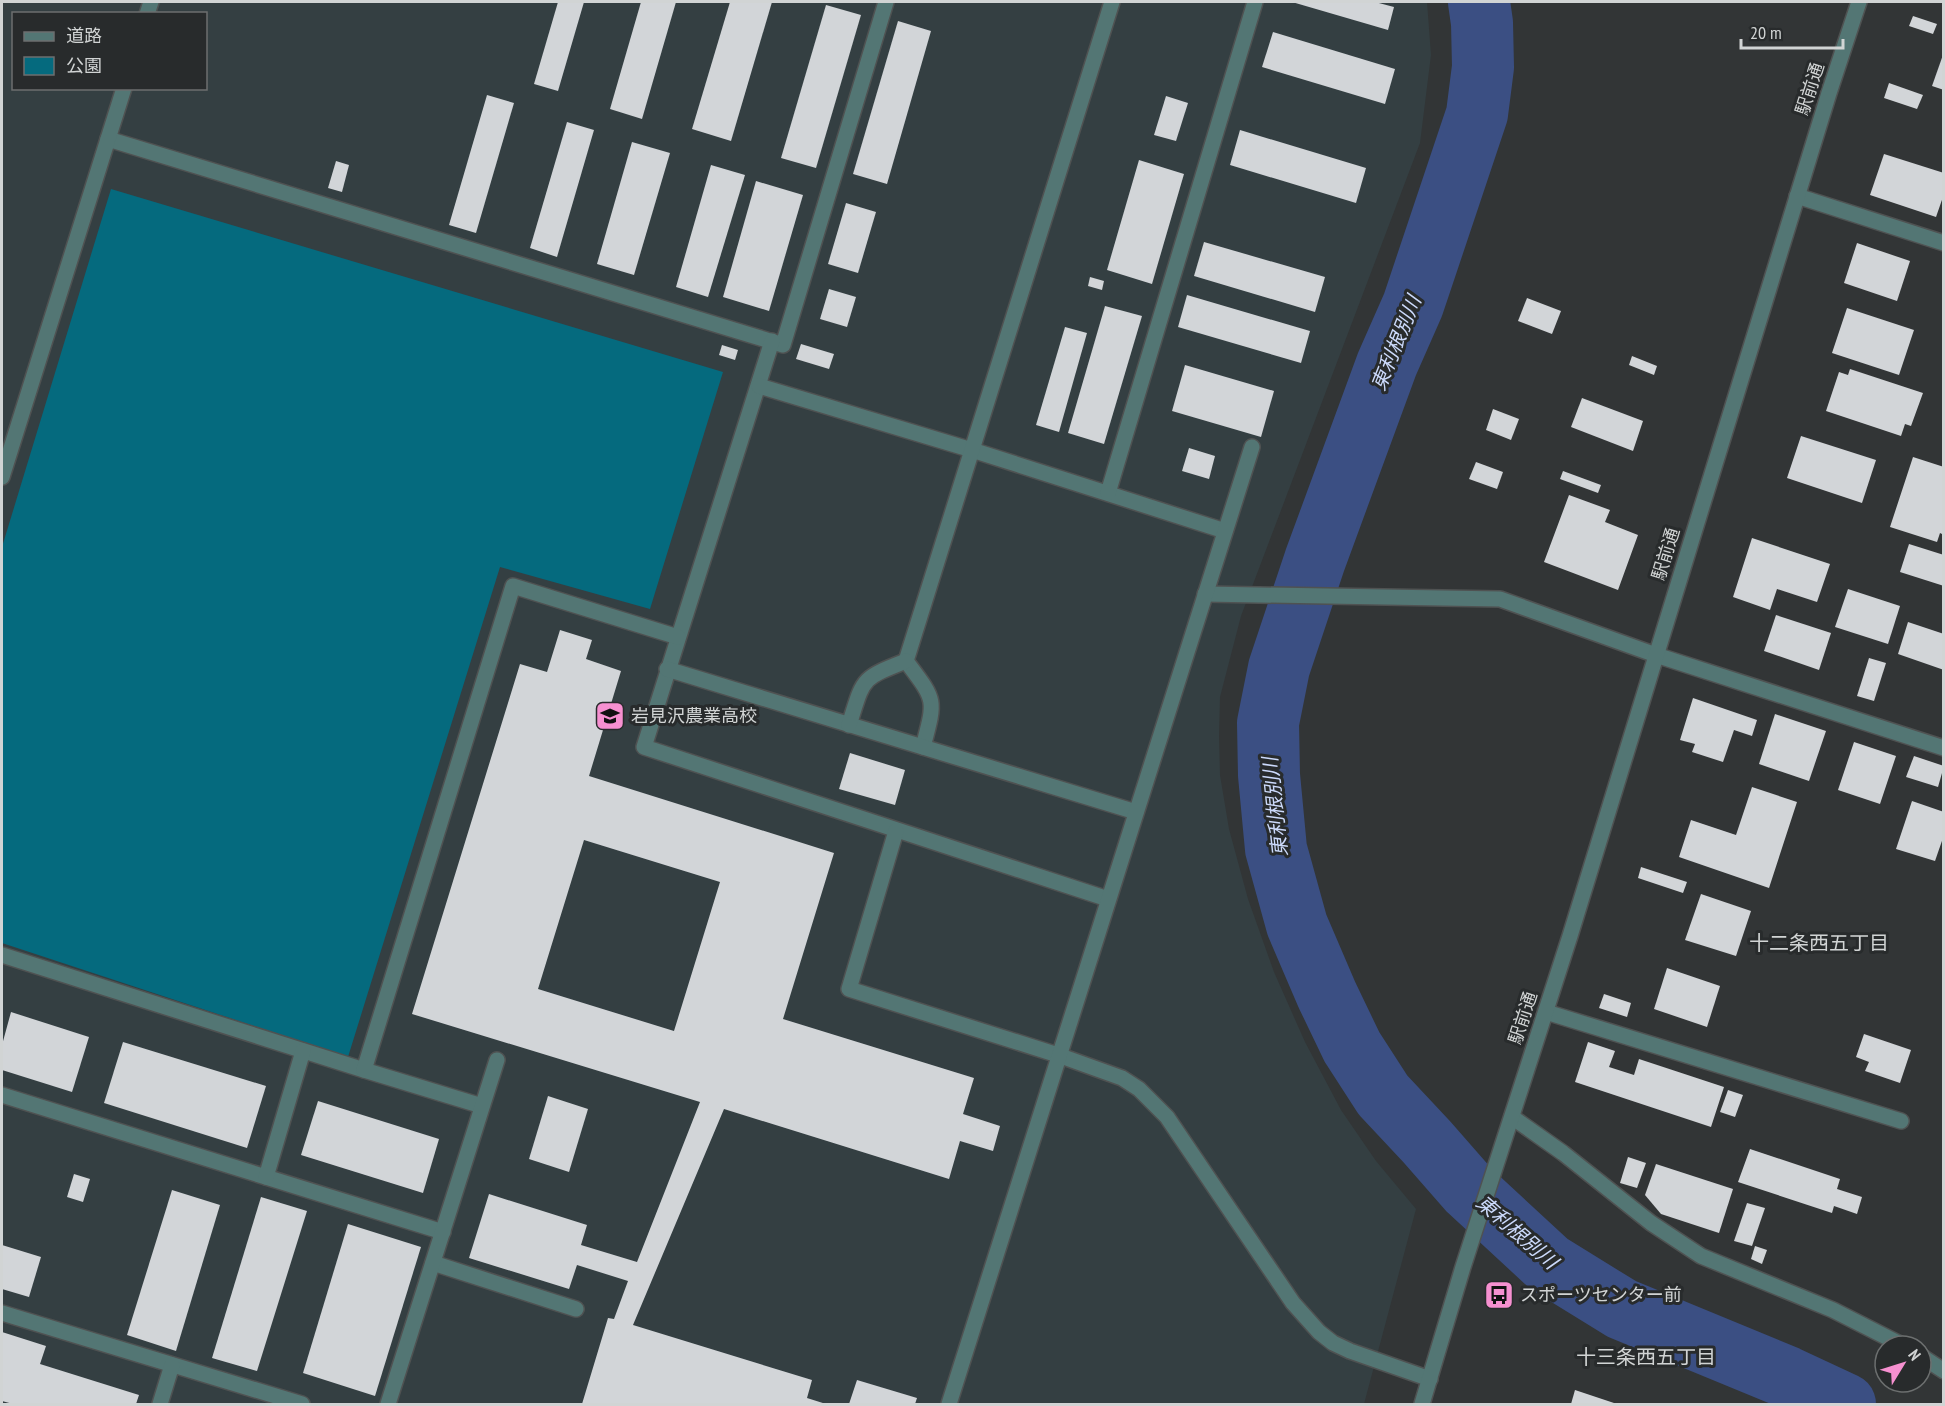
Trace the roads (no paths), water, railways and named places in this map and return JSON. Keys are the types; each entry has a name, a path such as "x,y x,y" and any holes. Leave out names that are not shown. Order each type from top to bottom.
{"street":[{"path":"108,139 783,345 886,2"},
{"path":"906,661 1112,2"},
{"path":"1108,493 1255,2"},
{"name":"駅前通","path":"1430,1379 1463,1267 1545,1012 1859,2"},
{"path":"2,477 123,90"},
{"path":"1797,196 1944,243"},
{"path":"772,341 644,747 1108,899"},
{"path":"759,386 972,450 1225,531"},
{"path":"949,1404 1252,447"},
{"path":"364,1070 513,586 678,637"},
{"path":"1205,594 1500,599 1656,655 1944,748"},
{"path":"849,725 863,684 874,673 906,661"},
{"path":"906,661 932,699 932,712 923,747"},
{"path":"667,669 1136,812"},
{"path":"896,831 849,989 1058,1055 1122,1078 1139,1089 1167,1117 1293,1303 1319,1332 1350,1351 1430,1379 1422,1404"},
{"path":"2,955 482,1106"},
{"path":"1545,1012 1901,1121"},
{"path":"266,1177 303,1051"},
{"path":"388,1404 497,1060"},
{"path":"2,1095 442,1232"},
{"path":"1512,1117 1563,1153 1651,1223 1701,1256 1833,1310 1880,1334"},
{"path":"433,1263 576,1309"},
{"path":"2,1314 302,1404"},
{"path":"160,1404 172,1365"}],"waterway":[{"name":"東利根別川","path":"1479,2 1483,67 1477,114 1413,305 1387,364 1315,560 1279,668 1268,723 1269,775 1276,849 1297,925 1352,1047 1383,1095 1469,1190 1549,1264 1622,1309 1787,1377 1845,1404"}],"place":[{"name":"岩見沢農業高校","path":"610,716"},
{"name":"スポーツセンター前","path":"1499,1295"}],"district":[{"name":"十二条西五丁目","path":"1819,943"},
{"name":"十三条西五丁目","path":"1646,1357"}]}
